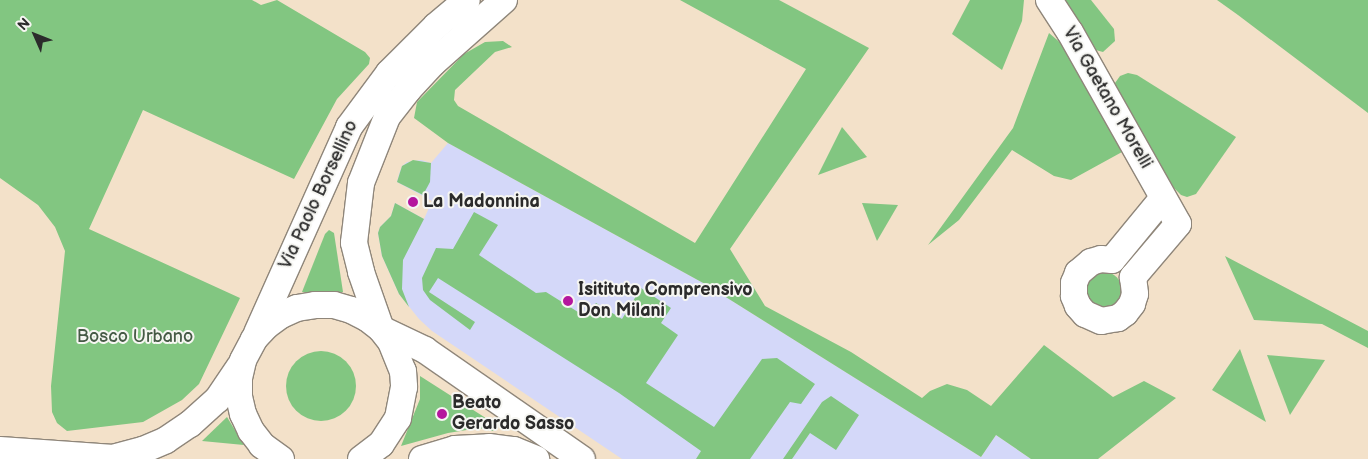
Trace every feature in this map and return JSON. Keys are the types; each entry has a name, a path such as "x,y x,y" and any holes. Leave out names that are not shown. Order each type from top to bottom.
{"street":[{"name":"Via Paolo Borsellino","path":"249,350 349,127 389,73 436,26 466,0"},
{"name":"Via Paolo Borsellino","path":"381,329 361,272 354,243 360,183 374,145 387,117 408,90 433,63 504,0"},
{"name":"Via Gaetano Morelli","path":"1049,0 1070,32 1178,224 1133,277 1135,294 1132,304 1125,313 1118,318 1101,321 1084,314 1074,296 1074,283 1078,273 1091,262 1101,259 1112,260 1163,198"},
{"path":"0,450 69,457 119,458 166,440 190,424 218,400 266,326 281,315 297,308 316,304 334,305 351,310 367,318 381,329 425,350 582,459"},
{"path":"361,459 381,444 391,432 402,402 403,371 398,356 381,329"},
{"path":"249,350 239,378 239,396 243,414 251,431 262,445 281,459"},
{"path":"422,459 455,449 489,446 514,450 536,459"}],"shaded area":[{"name":"Isitituto Comprensivo Don Milani","path":"448,143 705,284 981,457 996,435 1031,459 622,459 432,331 419,319 399,294 382,256 378,233 380,227 391,216 395,203 424,219 432,201 397,182 399,174 402,166 407,162 421,160 431,163"}],"green space":[{"name":"Bosco Urbano","path":"0,0 252,0 261,5 277,0 365,52 370,58 369,64 337,99 294,179 143,110 89,229 240,298 199,384 182,400 143,422 67,431 57,423 52,412 51,386 65,251 55,227 38,205 0,178"},
{"path":"680,0 779,0 869,48 730,249 765,306 851,352 922,398 930,391 947,384 967,390 991,406 1044,345 1113,397 1144,381 1176,398 1098,459 1031,459 996,435 981,457 705,284 448,143 414,118 417,102 464,54 485,42 503,41 512,47 495,52 455,90 454,100 458,106 695,243 806,69"},
{"path":"970,0 1024,0 1022,21 1002,70 952,34"},
{"path":"1061,0 1091,0 1114,29 1115,41 1103,52 1092,49"},
{"path":"1217,0 1368,0 1368,113 1238,15"},
{"path":"1049,33 1063,45 1122,152 1071,180 1054,176 1012,150 959,220 928,245 1013,128"},
{"path":"1128,73 1137,75 1236,137 1196,194 1187,197 1181,195 1174,188 1116,93 1115,83 1120,76"},
{"path":"842,127 867,157 818,175"},
{"path":"413,160 431,163 430,182 423,195 397,182 402,166"},
{"path":"395,203 424,219 403,260 402,289 409,307 399,294 382,256 378,233 380,227 391,216"},
{"path":"862,203 898,205 877,241"},
{"path":"474,212 498,225 479,255 536,293 546,292 586,317 596,303 622,319 641,288 671,308 661,323 678,335 646,383 714,427 762,359 777,358 815,384 801,404 790,402 750,459 696,459 701,451 619,393 438,278 429,292 475,322 470,330 430,300 423,290 422,278 436,248 453,249"},
{"path":"329,230 334,233 343,292 302,292 325,234"},
{"path":"1225,256 1368,331 1368,348 1322,324 1254,320"},
{"path":"1104,272 1116,278 1122,290 1116,302 1104,308 1092,302 1086,290 1092,278"},
{"path":"1240,349 1266,422 1212,390"},
{"path":"321,351 334,354 346,361 353,373 356,386 353,399 346,411 334,418 321,421 308,418 296,411 289,399 286,386 289,373 296,361 308,354"},
{"path":"1267,355 1325,360 1290,415"},
{"path":"420,376 492,422 498,429 492,431 479,428 448,433 401,446 420,399"},
{"path":"831,396 859,415 836,450 810,433 792,459 783,459 822,402"},
{"path":"227,417 244,445 202,441"}],"place":[{"name":"La Madonnina","path":"413,202"},
{"name":"Isitituto Comprensivo Don Milani","path":"568,301"},
{"name":"Beato Gerardo Sasso","path":"442,414"}]}
